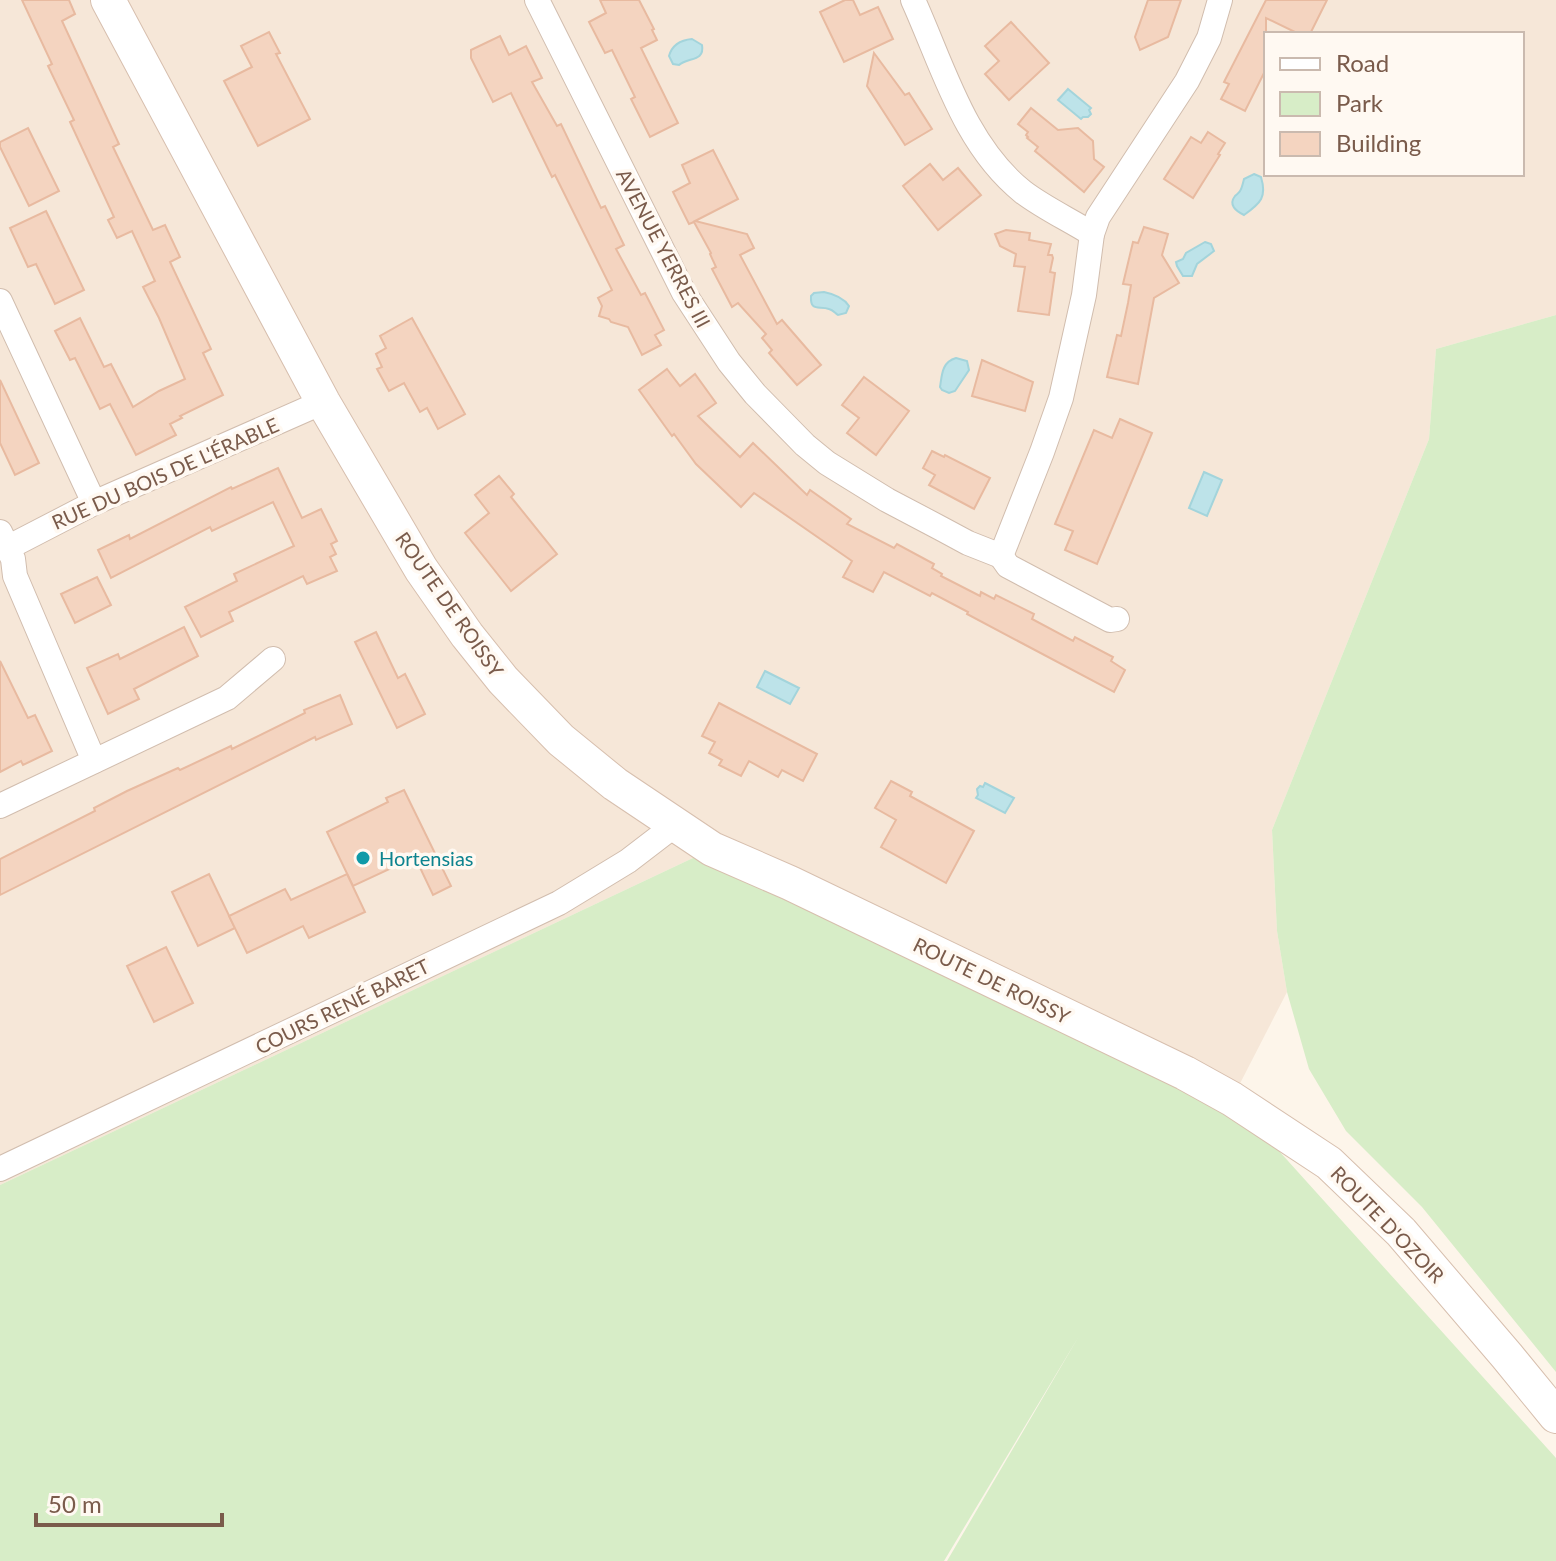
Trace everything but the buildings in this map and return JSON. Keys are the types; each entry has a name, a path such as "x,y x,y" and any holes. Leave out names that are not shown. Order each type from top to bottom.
{"main road":[{"name":"ROUTE DE ROISSY","path":"108,0 323,402 421,569 503,680 561,740 615,784 712,849 790,883 1185,1073"},
{"name":"ROUTE D'OZOIR","path":"1185,1073 1232,1099 1329,1163 1401,1232 1556,1416"}],"street":[{"name":"AVENUE YERRES III","path":"537,0 684,293 729,362 755,394 827,463 887,500 968,543 1001,556 1008,566 1110,620 1117,619"},
{"path":"913,0 959,106 999,168 1023,192 1092,234"},
{"path":"1001,556 1061,398 1084,295 1092,234 1098,217 1187,81 1209,38 1220,0"},
{"path":"2,312 94,503"},
{"name":"RUE DU BOIS DE L'ÉRABLE","path":"94,761 15,576 13,559 4,539 94,503 323,402"},
{"path":"0,806 227,698 273,659"},
{"name":"COURS RENÉ BARET","path":"0,1169 559,903 628,861 675,825"}],"shaded area":[{"path":"0,0 1556,0 1556,315 1436,349 1429,439 1272,830 1277,931 1287,992 1232,1099 712,849 0,1185"}],"green space":[{"path":"1556,315 1556,1372 1422,1207 1346,1131 1309,1069 1287,992 1277,931 1272,830 1429,439 1436,349"},
{"path":"712,849 1232,1099 1556,1458 1556,1561 947,1561 1079,1336 944,1561 0,1561 0,1185"}],"water":[{"path":"692,39 702,45 701,54 679,65 673,64 669,56 672,49"},
{"path":"1068,89 1091,108 1088,117 1081,119 1058,100"},
{"path":"1254,174 1261,177 1263,195 1244,215 1232,202 1241,190 1244,179"},
{"path":"1205,242 1211,244 1214,251 1197,264 1192,276 1183,276 1176,262"},
{"path":"824,292 844,300 849,306 846,313 838,315 830,309 814,307 811,296"},
{"path":"956,358 967,361 969,370 955,391 949,393 940,387 942,373 948,362"},
{"path":"1204,472 1222,480 1207,516 1189,508"},
{"path":"765,671 799,688 790,704 757,687"},
{"path":"985,783 1014,798 1005,813 976,798 977,789"}],"place":[{"name":"Hortensias","path":"363,858"}]}
